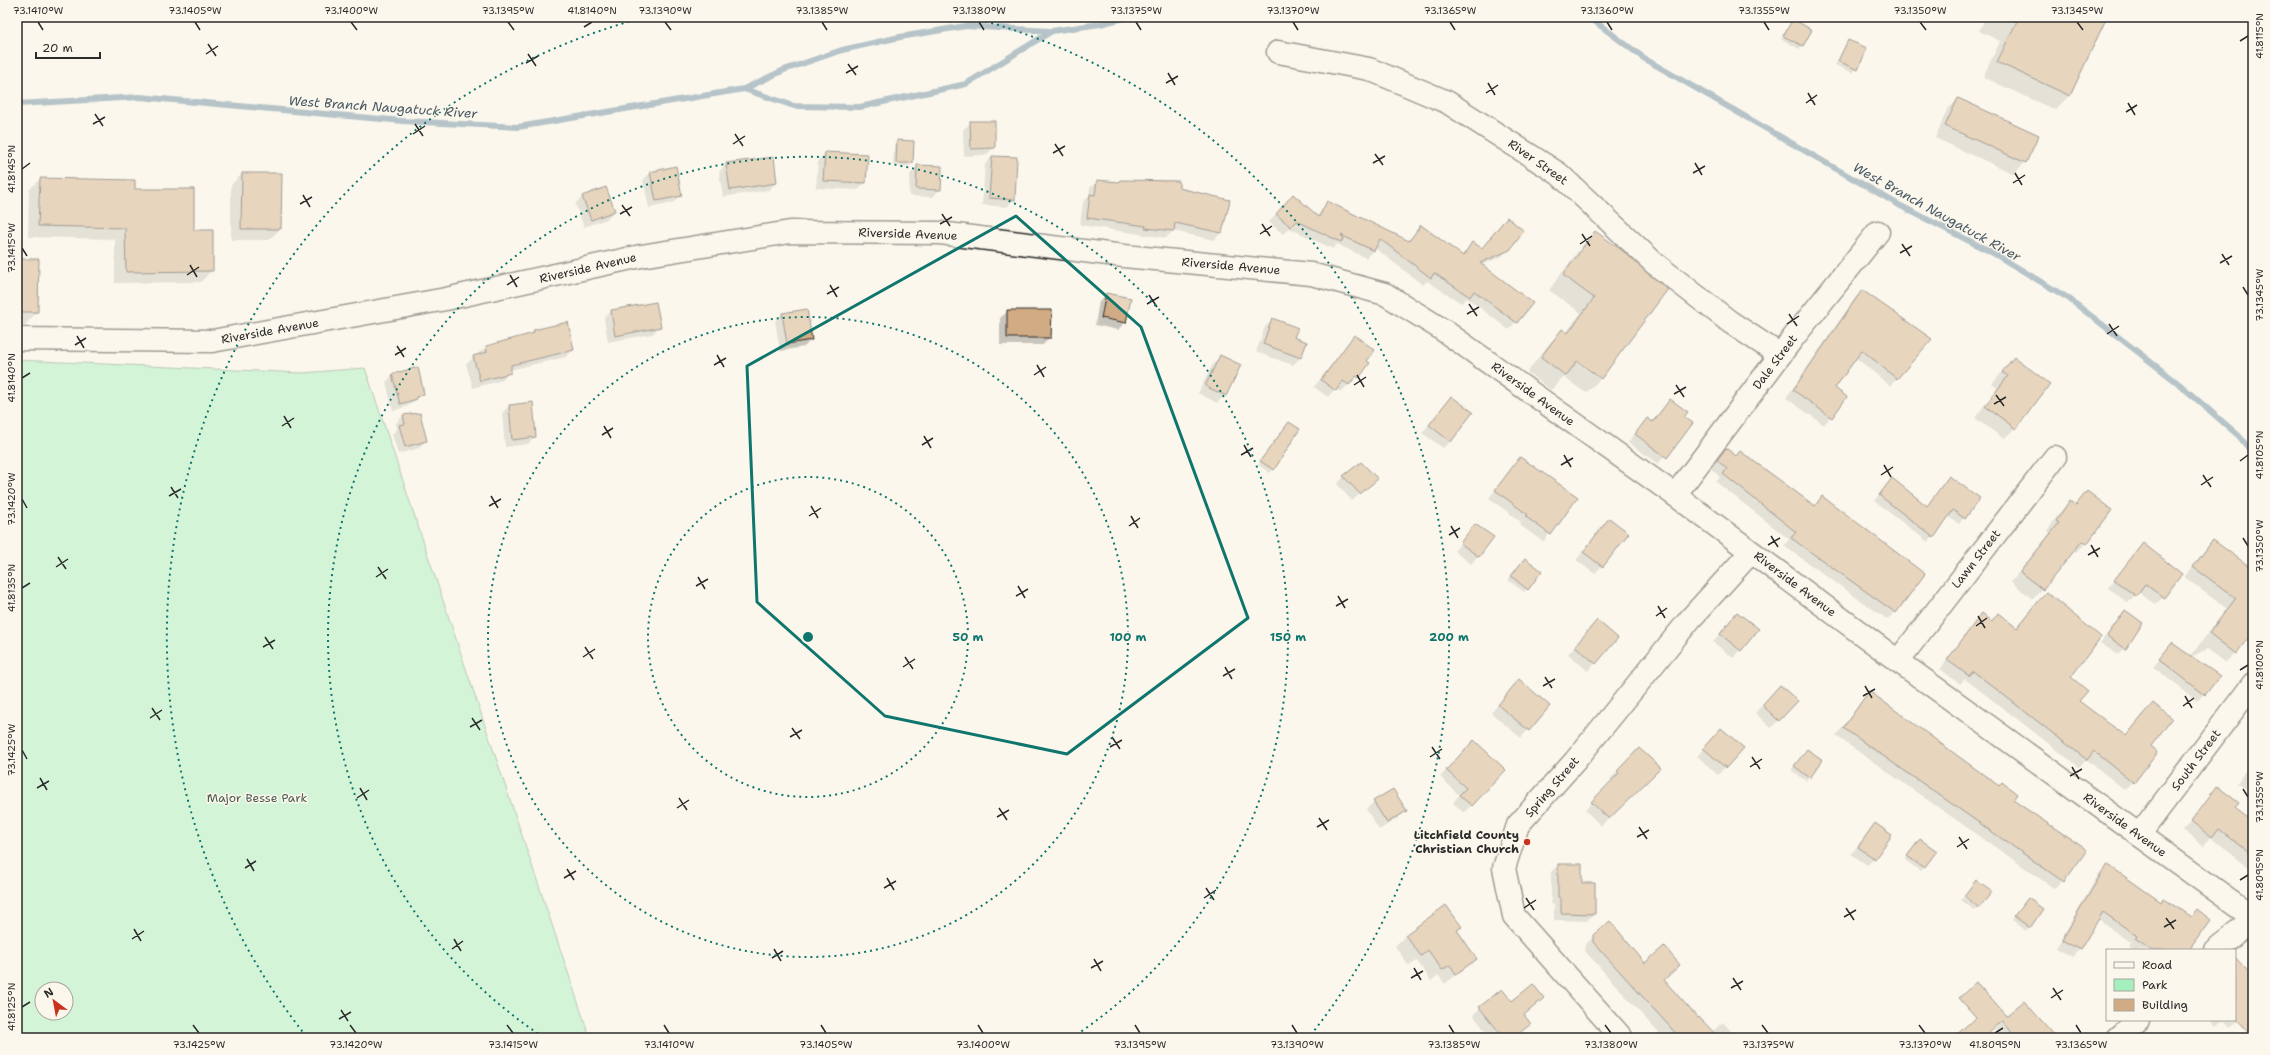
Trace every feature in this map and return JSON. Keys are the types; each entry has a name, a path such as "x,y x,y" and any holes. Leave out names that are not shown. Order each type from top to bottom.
{"street":[{"name":"River Street","path":"1278,52 1369,70 1447,102 1559,174 1654,263 1730,322 1780,355"},
{"name":"Riverside Avenue","path":"17,339 212,341 446,300 641,256 790,232 940,233 1124,256 1311,274 1385,294 1443,330 1675,495 1898,661 2253,918"},
{"name":"Dale Street","path":"1675,495 1780,355 1878,232"},
{"name":"Lawn Street","path":"1898,661 2055,457"},
{"name":"Spring Street","path":"1622,1038 1514,916 1504,868 1518,824 1575,761 1691,618 1752,552"},
{"name":"South Street","path":"2139,835 2253,684"},
{"path":"2216,949 2253,918"},
{"path":"2117,1038 2137,1021"}],"highlighted area":[{"path":"1016,216 1141,327 1248,618 1067,754 885,716 757,602 747,366"}],"green space":[{"name":"Major Besse Park","path":"17,360 302,373 365,368 590,1038 17,1038"}],"building":[{"path":"2019,17 2107,17 2070,96 1997,62"},
{"path":"1793,19 1812,30 1803,46 1783,36"},
{"path":"1848,40 1867,48 1858,70 1838,61"},
{"path":"1958,98 2039,135 2026,163 1945,126"},
{"path":"970,121 995,121 995,148 971,149"},
{"path":"897,140 914,141 913,163 896,163"},
{"path":"825,152 868,154 866,183 823,181"},
{"path":"992,156 1017,157 1015,200 989,198"},
{"path":"774,157 777,183 730,190 726,163"},
{"path":"917,165 942,166 941,190 916,189"},
{"path":"676,166 682,196 656,201 650,172"},
{"path":"242,173 282,173 281,229 241,229"},
{"path":"40,178 135,180 135,189 194,189 194,230 213,230 213,271 126,272 125,228 38,226"},
{"path":"1097,180 1119,182 1120,180 1179,181 1179,188 1230,200 1222,233 1175,223 1174,231 1145,228 1146,226 1087,218 1090,194 1095,195"},
{"path":"606,187 615,211 591,220 582,196"},
{"path":"1293,194 1319,217 1327,201 1409,241 1421,225 1463,256 1472,242 1482,248 1507,217 1524,231 1510,250 1480,263 1533,303 1517,323 1474,291 1470,297 1434,273 1431,278 1380,239 1374,251 1341,235 1344,238 1341,242 1297,221 1291,227 1276,214"},
{"path":"1595,231 1623,251 1668,289 1601,379 1577,361 1566,376 1541,357 1562,329 1568,333 1594,298 1563,275"},
{"path":"17,259 39,259 38,312 17,312"},
{"path":"1862,290 1932,339 1897,379 1862,350 1835,388 1847,397 1832,418 1793,390"},
{"path":"1106,293 1131,298 1126,323 1101,318"},
{"path":"656,302 661,327 615,336 611,310"},
{"path":"807,309 812,340 787,344 782,313"},
{"path":"1007,310 1052,310 1051,338 1007,338"},
{"path":"1272,318 1298,328 1294,337 1307,342 1301,358 1263,344"},
{"path":"568,322 574,350 511,365 511,373 480,381 473,356 487,352 486,346 534,333 533,330"},
{"path":"1354,335 1375,350 1367,361 1370,363 1359,378 1356,376 1349,385 1343,381 1336,391 1321,380"},
{"path":"1220,355 1241,365 1226,396 1205,386"},
{"path":"2014,357 2050,384 2016,429 1985,406 2008,376 2002,372"},
{"path":"418,367 424,394 416,397 417,399 400,404 392,374"},
{"path":"1451,396 1473,412 1451,442 1429,425"},
{"path":"1670,399 1688,412 1684,417 1693,423 1667,458 1635,434 1647,418 1653,422"},
{"path":"533,402 536,437 512,440 509,405"},
{"path":"420,413 427,441 405,447 399,425 405,424 403,415"},
{"path":"1289,422 1300,429 1274,470 1260,461"},
{"path":"1726,448 1736,456 1740,451 1815,506 1822,496 1925,574 1896,613 1791,538 1796,532 1723,474 1727,469 1717,460"},
{"path":"1520,457 1578,497 1551,535 1526,517 1528,515 1495,490"},
{"path":"1361,462 1378,479 1360,494 1343,476"},
{"path":"1949,476 1980,498 1965,519 1953,510 1934,538 1879,495 1892,478 1927,506"},
{"path":"2087,491 2112,510 2087,544 2082,541 2043,590 2020,572 2059,523 2056,521 2070,500 2076,505"},
{"path":"1609,518 1629,533 1603,567 1583,552"},
{"path":"1475,524 1494,537 1479,557 1460,543"},
{"path":"2213,540 2253,569 2253,632 2236,654 2209,633 2236,598 2193,567"},
{"path":"2143,543 2182,574 2164,598 2145,584 2136,596 2114,580"},
{"path":"1525,558 1542,571 1528,590 1511,576"},
{"path":"2046,592 2101,637 2071,677 2088,691 2079,701 2126,736 2153,703 2172,718 2151,746 2158,752 2134,783 2094,751 2087,760 1973,671 1969,676 1947,660 1982,613 1992,621 1998,613 2017,628"},
{"path":"2125,610 2143,623 2126,649 2107,636"},
{"path":"1737,612 1759,629 1741,651 1720,634"},
{"path":"1597,620 1618,638 1596,664 1575,646"},
{"path":"2172,643 2220,676 2205,695 2159,659"},
{"path":"1519,679 1550,706 1529,731 1498,705"},
{"path":"1780,685 1798,701 1779,721 1762,705"},
{"path":"1869,691 1999,786 2002,782 2017,794 2013,800 2087,850 2064,882 1843,728"},
{"path":"1721,728 1744,748 1726,768 1703,748"},
{"path":"1474,740 1506,770 1472,806 1459,795 1466,788 1446,770"},
{"path":"1639,748 1661,768 1609,819 1591,802 1619,773 1617,771"},
{"path":"1807,749 1823,760 1810,778 1794,766"},
{"path":"2217,786 2239,803 2235,808 2253,822 2253,855 2219,829 2212,838 2191,821"},
{"path":"1393,789 1407,811 1387,823 1373,801"},
{"path":"1875,823 1892,835 1875,859 1858,847"},
{"path":"1920,839 1937,851 1924,868 1907,856"},
{"path":"1558,864 1582,864 1582,883 1595,883 1595,914 1561,913 1561,898 1558,897"},
{"path":"2107,864 2161,902 2163,898 2191,917 2197,909 2211,920 2190,949 2150,949 2135,939 2137,936 2103,912 2080,950 2062,940"},
{"path":"1976,880 1992,892 1979,908 1964,896"},
{"path":"2028,898 2043,909 2030,928 2014,916"},
{"path":"1446,905 1462,927 1457,930 1477,959 1456,974 1450,965 1442,970 1428,950 1421,956 1405,935"},
{"path":"1610,921 1645,963 1664,946 1680,965 1664,980 1698,1018 1699,1017 1719,1038 1680,1038 1593,942 1593,935"},
{"path":"2236,958 2253,977 2253,1037 2236,1018"},
{"path":"1976,982 2006,1016 2024,1001 2057,1038 2017,1038 2002,1021 1984,1038 1953,1038 1976,1017 1959,998"},
{"path":"1533,984 1544,998 1524,1015 1531,1024 1513,1038 1504,1038 1479,1007 1502,989 1512,1001"}],"waterway":[{"name":"West Branch Naugatuck River","path":"17,104 140,97 403,121 518,127 744,89 794,106 860,107 966,84 1052,31 1100,24 1128,17"},
{"name":"West Branch Naugatuck River","path":"1589,17 1645,59 1899,205 1993,253 2068,298 2178,383 2239,436 2253,454"},
{"name":"West Branch Naugatuck River","path":"744,89 784,70 842,50 900,37 966,26 1050,31"}],"place":[{"name":"Litchfield County Christian Church","path":"1527,842"}]}
